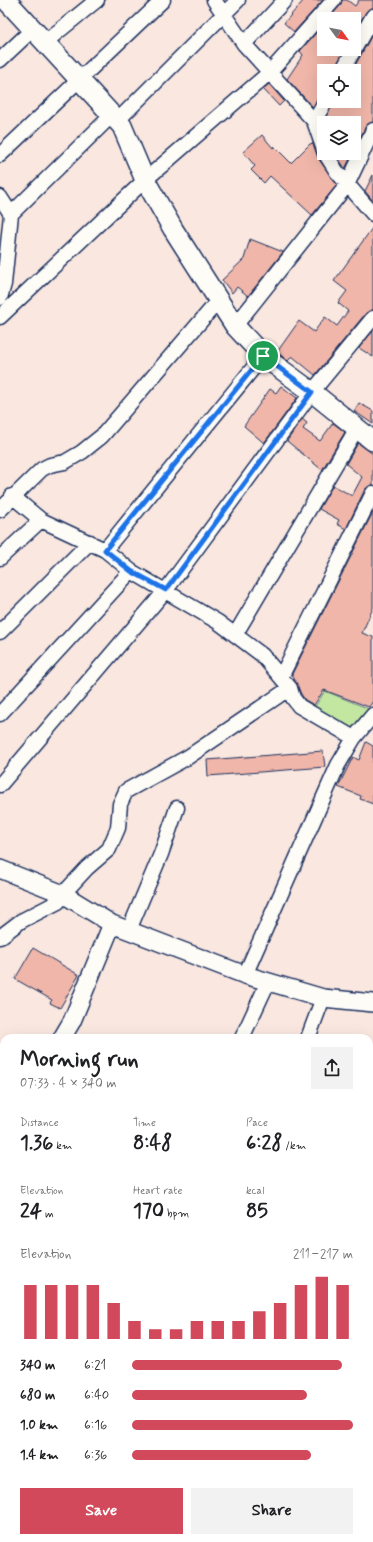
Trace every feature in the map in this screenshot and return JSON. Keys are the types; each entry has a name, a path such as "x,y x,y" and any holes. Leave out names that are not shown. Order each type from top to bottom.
{"main road":[{"path":"6,0 122,126 145,180 173,229 235,326 263,356 312,392 373,441"}],"street":[{"path":"0,60 97,0"},
{"path":"0,155 163,0"},
{"path":"214,0 244,44 314,122 317,130"},
{"path":"0,298 4,284 12,214 224,16 238,0"},
{"path":"244,44 285,0"},
{"path":"0,317 145,180 270,72 334,0"},
{"path":"346,64 373,16"},
{"path":"314,122 322,108"},
{"path":"235,326 347,185 373,130"},
{"path":"330,160 347,185 373,213"},
{"path":"0,197 12,214"},
{"path":"0,510 12,496 42,469 50,465 65,462 102,436 219,300"},
{"path":"0,785 166,590 312,392 373,318"},
{"path":"105,550 263,356"},
{"path":"235,635 357,428"},
{"path":"0,937 21,921 58,902 63,894 109,849 118,828 120,804 126,791 188,757 286,682 373,494"},
{"path":"12,496 41,520 105,550 131,571 166,590 218,622 262,655 286,682 293,698 299,706 354,738"},
{"path":"0,558 41,520"},
{"path":"0,632 90,542"},
{"path":"0,714 131,571"},
{"path":"245,976 338,765 354,738 373,715"},
{"path":"129,930 161,854 177,808"},
{"path":"0,869 63,894 112,924 245,976 323,998 373,1003"},
{"path":"64,1034 72,1021 112,924"},
{"path":"244,1034 268,982"},
{"path":"310,1034 323,998"}],"green space":[{"path":"325,691 369,709 350,730 314,708"}],"building":[{"path":"304,0 323,0 294,32 284,23"},
{"path":"342,0 347,0 355,6 359,0 373,0 373,8 366,12 361,20 361,12 334,12 340,6"},
{"path":"317,32 317,56 342,56 338,64 317,64 317,100 313,107 287,79 303,55 300,51"},
{"path":"373,33 373,122 366,126 361,136 361,116 326,116 330,108 361,108 361,64 356,64"},
{"path":"269,84 284,101 279,106 263,89"},
{"path":"262,135 273,148 274,146 291,163 310,144 313,143 317,160 319,160 337,185 312,215 270,176 264,183 251,170 255,166 243,152"},
{"path":"340,160 350,160 345,169"},
{"path":"373,175 373,201 365,191"},
{"path":"373,227 373,310 366,313 315,375 292,356 288,361 277,352 299,321 314,332 325,317 337,326 348,311 338,303 347,291 334,281"},
{"path":"250,239 283,252 248,296 237,287 232,293 222,280 244,259"},
{"path":"373,331 373,357 359,348"},
{"path":"281,386 297,398 264,443 244,426 270,389 276,393"},
{"path":"359,403 373,411 373,424 354,411"},
{"path":"302,419 307,423 303,429 320,441 333,423 345,432 322,470 287,441"},
{"path":"358,443 373,454 373,485 365,489 346,529 337,524 339,520 319,509 333,485 352,496 362,477 346,464"},
{"path":"373,512 373,608 362,633 373,637 373,701 369,707 324,690 314,705 305,700 292,674"},
{"path":"366,742 373,746 373,804 360,799 361,796 338,787 353,757 359,760"},
{"path":"323,751 325,767 208,776 207,760"},
{"path":"33,948 79,975 60,1008 50,1003 52,1000 15,979"}],"route":[{"path":"263,356 312,392 166,590 131,571 105,550 263,356"}]}
